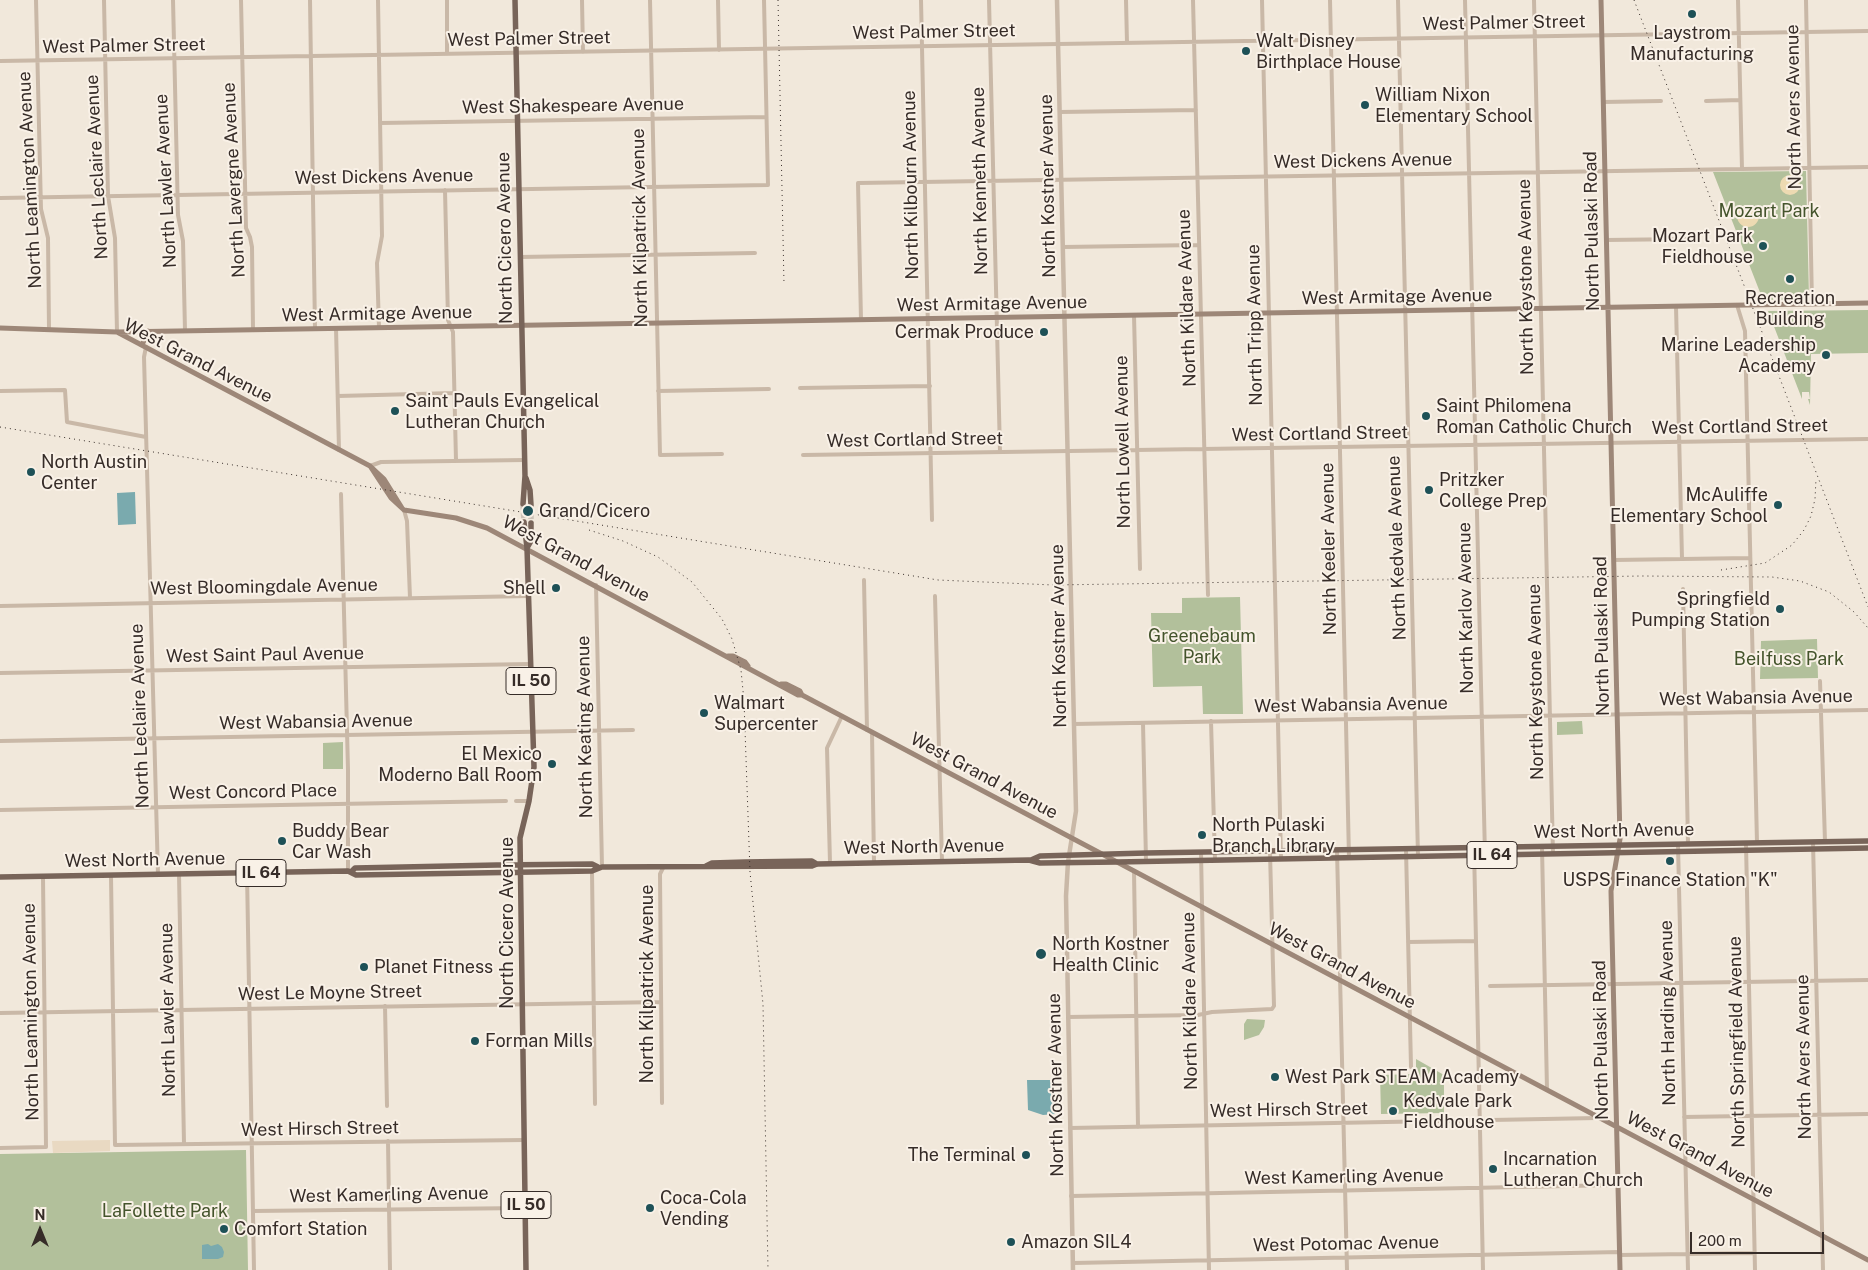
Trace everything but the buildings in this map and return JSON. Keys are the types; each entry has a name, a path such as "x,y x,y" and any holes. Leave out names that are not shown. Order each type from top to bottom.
{"main road":[{"name":"North Cicero Avenue","path":"515,0 525,460 523,504"},
{"name":"North Pulaski Road","path":"1601,0 1620,846 1611,891 1620,1270"},
{"name":"West Armitage Avenue","path":"117,332 1868,303"},
{"name":"West Grand Avenue","path":"0,328 117,332 370,466 384,479 404,510 467,521 488,528 728,656 733,656 745,662 748,666 781,684 786,684 800,691 802,695 869,731 1868,1260"},
{"path":"144,346 148,331"},
{"name":"North Cicero Avenue","path":"525,476 530,490 531,504"},
{"name":"North Cicero Avenue","path":"524,522 529,596 534,767 529,801 520,838 526,1270"},
{"name":"North Cicero Avenue","path":"527,548 531,541 531,524"},
{"name":"West North Avenue","path":"1031,860 1040,856 1146,853 1813,842 1825,846 1868,848"},
{"name":"West North Avenue","path":"350,872 355,868 520,865 592,864 600,867 706,866 712,863 792,861 812,861 817,864 1031,860 1040,863 1746,851 1813,849 1868,842"},
{"path":"592,871 600,867"},
{"name":"West North Avenue","path":"0,877 350,872 354,875 592,871"}],"street":[{"name":"North Leamington Avenue","path":"36,0 40,197 42,217 48,238 49,329"},
{"name":"North Leclaire Avenue","path":"104,0 108,196 116,238 117,332"},
{"name":"North Lawler Avenue","path":"173,0 177,194 178,215 184,248 185,331"},
{"name":"North Lavergne Avenue","path":"241,0 246,228 252,247 253,330"},
{"path":"310,0 315,329"},
{"path":"378,0 382,236 377,263 378,328"},
{"path":"447,0 447,54"},
{"path":"582,0 583,52"},
{"name":"North Kilpatrick Avenue","path":"650,0 654,255 660,455 722,454"},
{"path":"718,0 719,50"},
{"path":"764,0 766,117"},
{"name":"North Kilbourn Avenue","path":"921,0 932,520"},
{"name":"North Kenneth Avenue","path":"989,0 1000,452"},
{"name":"North Kostner Avenue","path":"1057,0 1076,811 1068,862 1066,896 1073,1270"},
{"path":"1126,0 1127,43"},
{"name":"North Kildare Avenue","path":"1193,0 1208,595"},
{"name":"North Tripp Avenue","path":"1262,0 1281,859"},
{"name":"North Keeler Avenue","path":"1330,0 1349,858"},
{"name":"North Kedvale Avenue","path":"1398,0 1418,856"},
{"name":"North Karlov Avenue","path":"1465,0 1485,855"},
{"name":"North Keystone Avenue","path":"1534,0 1554,854"},
{"path":"1738,0 1742,169"},
{"name":"North Avers Avenue","path":"1806,0 1812,304"},
{"name":"West Palmer Street","path":"0,62 1868,31"},
{"path":"1706,101 1740,100"},
{"path":"1603,102 1662,101"},
{"path":"1060,112 1196,110"},
{"name":"West Dickens Avenue","path":"0,198 768,185 766,117"},
{"name":"West Shakespeare Avenue","path":"380,123 766,117"},
{"name":"West Dickens Avenue","path":"861,320 858,183 1868,167"},
{"path":"445,190 448,320 453,332 456,461"},
{"path":"1606,240 1687,239"},
{"path":"1063,247 1198,246"},
{"path":"520,257 754,253"},
{"path":"1737,305 1746,331 1757,850"},
{"path":"1676,306 1682,559"},
{"name":"North Lowell Avenue","path":"1134,315 1140,569"},
{"path":"336,328 339,450"},
{"name":"North Leclaire Avenue","path":"144,346 158,875"},
{"path":"800,388 930,386"},
{"path":"658,391 769,389"},
{"path":"0,391 65,390 67,422 146,437"},
{"path":"338,396 455,394"},
{"name":"West Cortland Street","path":"803,455 1868,439"},
{"path":"370,466 381,462 525,460"},
{"path":"341,494 350,872"},
{"path":"404,510 407,521 410,598"},
{"path":"1614,560 1750,558"},
{"path":"864,580 874,863"},
{"name":"North Keating Avenue","path":"596,585 600,867"},
{"path":"1683,589 1688,852"},
{"name":"West Bloomingdale Avenue","path":"0,606 529,596"},
{"path":"935,596 942,862"},
{"name":"West Saint Paul Avenue","path":"0,674 531,664"},
{"path":"1820,681 1825,846"},
{"name":"West Wabansia Avenue","path":"1074,724 1868,710"},
{"path":"830,863 827,748 842,716"},
{"path":"1211,721 1215,860"},
{"path":"1143,723 1146,861"},
{"name":"West Wabansia Avenue","path":"0,741 633,730"},
{"name":"West Concord Place","path":"0,810 506,801"},
{"path":"516,801 529,801"},
{"name":"North Avers Avenue","path":"1813,842 1823,1270"},
{"name":"North Springfield Avenue","path":"1746,844 1755,1270"},
{"name":"North Harding Avenue","path":"1678,845 1688,1270"},
{"path":"1542,847 1547,1090"},
{"path":"1474,848 1483,1270"},
{"path":"1406,849 1412,1067"},
{"path":"1337,850 1347,1270"},
{"name":"North Kildare Avenue","path":"1201,852 1209,1270"},
{"path":"1068,1017 1136,1016 1272,1009 1274,1006 1270,852"},
{"name":"North Kilpatrick Avenue","path":"662,1103 660,874 664,866"},
{"path":"592,871 595,1104"},
{"path":"1134,871 1138,1127"},
{"path":"247,873 254,1270"},
{"name":"North Lawler Avenue","path":"179,874 184,1144"},
{"path":"111,876 113,1011"},
{"name":"North Leamington Avenue","path":"0,1148 46,1147 43,877"},
{"path":"1408,942 1476,941"},
{"path":"1490,986 1868,980"},
{"name":"West Le Moyne Street","path":"0,1013 661,1002"},
{"path":"385,1006 387,1106"},
{"name":"West Hirsch Street","path":"113,1011 115,1145 524,1140"},
{"path":"1684,1117 1868,1114"},
{"name":"West Hirsch Street","path":"1070,1128 1599,1118"},
{"path":"388,1142 390,1270"},
{"name":"West Kamerling Avenue","path":"1072,1196 1618,1185"},
{"name":"West Kamerling Avenue","path":"253,1210 526,1208"},
{"name":"West Potomac Avenue","path":"1073,1263 1483,1255 1755,1253"}],"green space":[{"name":"Mozart Park","path":"1806,171 1809,298 1806,300 1763,300 1713,172"},
{"path":"1868,310 1868,353 1811,354 1810,405 1808,399 1810,399 1809,392 1802,392 1802,399 1768,311"},
{"name":"Greenebaum Park","path":"1240,597 1243,714 1203,714 1202,686 1153,687 1151,613 1182,613 1182,598"},
{"name":"Beilfuss Park","path":"1817,639 1818,678 1760,679 1761,641"},
{"path":"1582,721 1583,734 1557,735 1557,722"},
{"path":"343,742 343,769 323,769 323,743"},
{"path":"1247,1019 1265,1020 1264,1027 1259,1035 1244,1040 1244,1024"},
{"path":"1416,1059 1444,1075 1444,1113 1381,1114 1380,1075 1416,1074"},
{"name":"LaFollette Park","path":"246,1150 248,1270 0,1270 0,1154"}],"sand":[{"path":"1786,175 1794,175 1800,181 1800,189 1794,195 1786,195 1780,189 1780,181"},
{"path":"1748,205 1756,208 1759,216 1756,224 1748,227 1740,224 1737,216 1740,208"}],"shaded area":[{"path":"110,1140 110,1151 53,1153 52,1141"}],"water":[{"path":"135,492 136,524 118,525 117,493"},
{"path":"1027,1080 1054,1080 1055,1114 1043,1115 1028,1110"},
{"path":"208,1244 211,1246 218,1244 222,1247 223,1257 218,1259 202,1259 202,1245"}],"tunnel":[{"path":"523,504 524,522"},
{"path":"531,505 531,523"}],"railway":[{"path":"778,0 784,284"},
{"path":"1634,0 1868,607"},
{"path":"0,427 938,580 1053,585 1642,576 1772,577 1800,581 1829,592 1854,612 1868,628"},
{"path":"1721,570 1765,563 1792,545 1804,530 1811,516 1815,499 1816,479"},
{"path":"589,530 623,541 658,557 692,582 722,619 732,639 741,670 744,701 750,872 763,1004 768,1270"}],"place":[{"name":"Laystrom Manufacturing","path":"1692,14"},
{"name":"Walt Disney Birthplace House","path":"1246,51"},
{"name":"William Nixon Elementary School","path":"1365,105"},
{"name":"Mozart Park Fieldhouse","path":"1763,246"},
{"name":"Recreation Building","path":"1790,279"},
{"name":"Cermak Produce","path":"1044,332"},
{"name":"Marine Leadership Academy","path":"1826,355"},
{"name":"Saint Pauls Evangelical Lutheran Church","path":"395,411"},
{"name":"Saint Philomena Roman Catholic Church","path":"1426,416"},
{"name":"North Austin Center","path":"31,472"},
{"name":"Pritzker College Prep","path":"1429,490"},
{"name":"McAuliffe Elementary School","path":"1778,505"},
{"name":"Grand/Cicero","path":"528,511"},
{"name":"Shell","path":"556,588"},
{"name":"Springfield Pumping Station","path":"1780,609"},
{"name":"Walmart Supercenter","path":"704,713"},
{"name":"El Mexico Moderno Ball Room","path":"552,764"},
{"name":"North Pulaski Branch Library","path":"1202,835"},
{"name":"Buddy Bear Car Wash","path":"282,841"},
{"name":"USPS Finance Station \"K\"","path":"1670,861"},
{"name":"North Kostner Health Clinic","path":"1041,954"},
{"name":"Planet Fitness","path":"364,967"},
{"name":"Forman Mills","path":"475,1041"},
{"name":"West Park STEAM Academy","path":"1275,1077"},
{"name":"Kedvale Park Fieldhouse","path":"1393,1111"},
{"name":"The Terminal","path":"1026,1155"},
{"name":"Incarnation Lutheran Church","path":"1493,1169"},
{"name":"Coca-Cola Vending","path":"650,1208"},
{"name":"Comfort Station","path":"224,1229"},
{"name":"Amazon SIL4","path":"1011,1242"}]}
